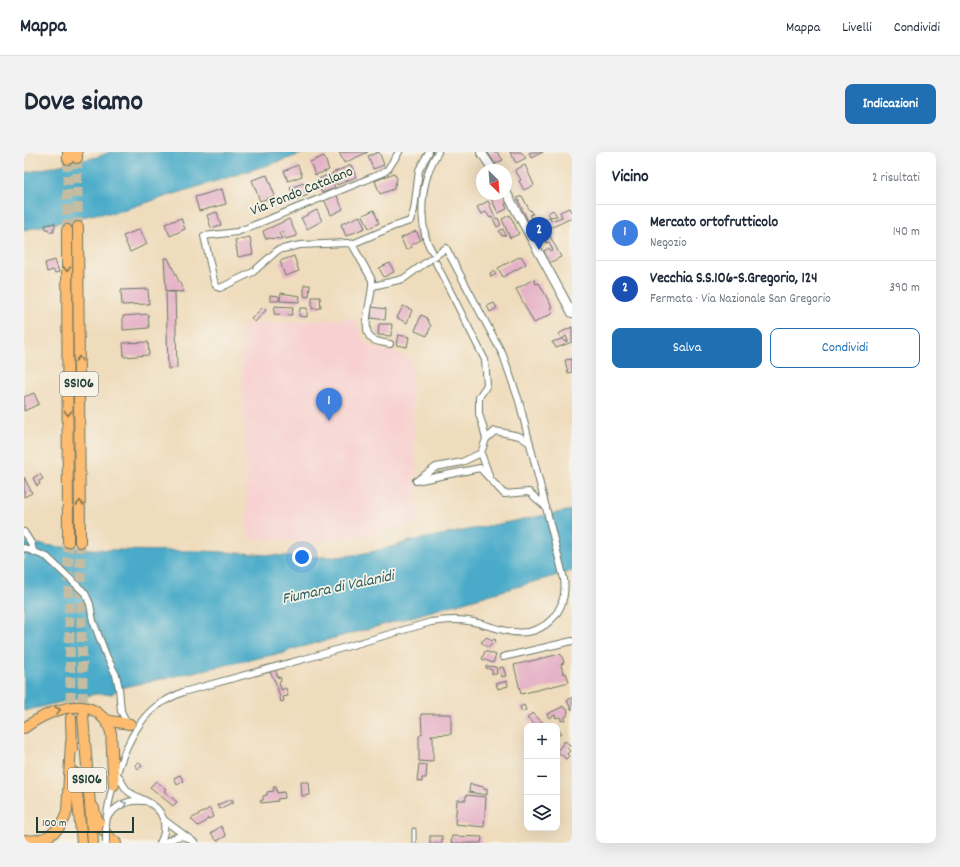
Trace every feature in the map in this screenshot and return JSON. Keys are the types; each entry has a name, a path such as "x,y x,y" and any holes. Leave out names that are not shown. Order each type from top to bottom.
{"highway":[{"name":"SS106","path":"78,227 80,542"},
{"name":"SS106","path":"67,230 68,542"},
{"path":"24,728 36,719 50,713 76,707 94,710 110,721 133,726"},
{"name":"SS106","path":"83,716 93,843"},
{"path":"101,716 111,733 114,785"},
{"name":"SS106","path":"71,718 71,743 82,843"},
{"path":"84,738 95,812 103,830 116,843"},
{"path":"24,840 36,840 47,837 56,831 63,822 68,805 71,743"}],"street":[{"name":"Via Fondo Catalano","path":"352,244 300,245 278,250 253,272 220,288 217,287 214,282 204,236 238,232 383,173 388,169 399,152"},
{"path":"390,344 372,339 368,334 367,318 373,286 372,280 352,244 410,221 414,210 419,170 429,152"},
{"path":"432,252 425,234 422,210 426,180 431,162 438,152"},
{"path":"481,152 489,164"},
{"path":"510,200 572,313"},
{"path":"106,843 106,822 114,785 133,726 153,709 167,700 183,692 315,656 431,622 450,619 468,621 513,632 529,632 542,627 554,619 560,608 564,596 564,579 519,401 503,355 446,248 403,279 373,286"},
{"path":"436,263 485,360 487,386 479,397 479,414 486,440"},
{"path":"489,476 481,453 486,440 495,432 519,436 530,443"},
{"path":"481,453 462,462 436,467 416,480 480,468 504,494 529,492 546,507"},
{"path":"24,532 31,543 33,550"},
{"path":"24,548 33,550 47,557 85,593 90,604 93,621 106,655 116,675 121,711 126,721 133,726"},
{"path":"503,657 572,641"},
{"path":"117,774 128,791 158,809 164,820 194,842"},
{"path":"106,822 118,805 133,801 146,802"},
{"path":"160,843 164,833 164,820"},
{"path":"164,843 178,836 186,837 194,842"}],"lane":[{"path":"414,830 414,843"}],"shaded area":[{"path":"356,318 363,341 374,347 400,353 411,362 418,522 372,535 308,542 248,538 240,325"}],"water":[{"path":"110,152 306,152 113,213 100,213 24,230 24,173 97,157"},
{"name":"Fiumara di Valanidi","path":"572,510 572,571 290,650 282,654 119,688 112,694 95,694 24,711 24,542 90,549 233,552 299,557 333,557 362,554 410,541"}],"building":[{"path":"339,152 368,152 344,163"},
{"path":"379,152 384,165 373,169 368,156"},
{"path":"497,152 503,160 495,164 488,153"},
{"path":"510,152 521,152 526,158 516,163"},
{"path":"543,152 531,158 529,153"},
{"path":"324,156 329,170 315,175 310,162"},
{"path":"298,165 302,176 288,181 284,171"},
{"path":"351,165 356,177 337,185 332,173"},
{"path":"525,165 534,185 524,190 519,181 521,180 515,170"},
{"path":"394,173 397,178 394,189 380,194 375,181"},
{"path":"330,174 335,188 322,193 316,180"},
{"path":"267,175 275,196 260,201 252,180"},
{"path":"304,183 308,195 295,200 290,188"},
{"path":"222,189 226,204 199,211 195,197"},
{"path":"336,194 343,209 331,215 324,199"},
{"path":"522,196 533,214 530,215 533,219 528,221 517,198"},
{"path":"492,200 508,200 509,202 505,204 507,209 498,213"},
{"path":"488,201 496,219 498,218 501,225 497,227 492,217 490,218 486,212 481,214 477,207"},
{"path":"569,208 572,212 572,218 550,228 548,224 545,226 542,221 550,217 551,221 562,217 560,212"},
{"path":"317,210 322,221 307,229 301,218"},
{"path":"374,210 379,223 369,228 363,215"},
{"path":"553,210 557,216 550,217 548,213"},
{"path":"217,212 221,225 211,228 207,215"},
{"path":"510,215 519,234 510,238 502,219"},
{"path":"360,216 365,228 346,236 341,224"},
{"path":"181,218 185,229 170,236 165,224"},
{"path":"289,219 297,236 285,239 282,231 279,233 282,239 265,238 263,231"},
{"path":"55,223 55,228 53,228 54,232 49,232 48,229 46,229 45,225"},
{"path":"140,229 147,244 130,252 123,236"},
{"path":"503,229 506,235 502,236 499,231"},
{"path":"416,231 421,240 411,245 412,247 406,250 401,238"},
{"path":"549,234 561,257 549,263 544,251 549,248 551,251 553,250 549,242 546,243 543,236"},
{"path":"250,237 253,254 238,257 235,240"},
{"path":"294,256 299,271 285,276 280,261"},
{"path":"521,256 526,264 503,277 498,268"},
{"path":"164,258 168,258 184,292 166,291"},
{"path":"55,260 59,272 55,273 53,270 47,272 45,263"},
{"path":"390,263 394,272 384,277 379,268"},
{"path":"494,271 496,274 491,277 490,273"},
{"path":"534,279 536,284 539,283 552,307 550,308 553,313 534,323 516,289"},
{"path":"304,285 310,285 309,297 304,296"},
{"path":"148,289 149,304 122,305 121,290"},
{"path":"166,292 175,292 177,368 168,369"},
{"path":"281,293 300,296 299,302 280,301"},
{"path":"270,295 279,296 279,301 270,301"},
{"path":"312,297 320,297 321,308 312,309"},
{"path":"494,303 497,308 490,312 487,306"},
{"path":"275,306 293,307 292,315 274,314"},
{"path":"403,306 412,310 407,323 397,318"},
{"path":"263,307 266,310 255,322 251,319"},
{"path":"372,307 386,309 385,320 371,318"},
{"path":"300,308 307,308 307,317 299,316"},
{"path":"148,314 149,328 123,330 123,316"},
{"path":"421,315 426,317 431,326 427,336 415,331"},
{"path":"379,324 392,324 391,336 378,335"},
{"path":"572,327 572,342 556,348 552,342 562,339 558,334","holes":["566,336 568,341 565,342 562,339"]},
{"path":"398,335 409,337 407,347 396,345"},
{"path":"148,342 149,355 124,357 123,343"},
{"path":"572,359 572,372 568,373 565,360"},
{"path":"34,393 39,404 24,411 24,397"},
{"path":"40,474 43,479 39,481 40,484 37,486 33,478"},
{"path":"24,477 32,493 24,497"},
{"path":"487,637 492,641 494,639 496,640 488,648 481,642"},
{"path":"485,651 496,655 493,663 482,659"},
{"path":"560,654 564,663 561,664 563,674 566,673 569,682 521,694 514,665"},
{"path":"486,666 496,667 497,674 492,674 492,670 486,668"},
{"path":"503,667 506,676 502,677 498,668"},
{"path":"275,669 278,678 280,677 281,680 279,682 281,690 286,688 288,696 283,697 284,701 281,702 276,683 270,672"},
{"path":"507,681 508,686 498,689 496,684"},
{"path":"572,697 572,710 567,701"},
{"path":"524,705 526,710 522,712 520,707"},
{"path":"562,706 568,710 565,720 561,721 561,718 556,718 555,715 549,718 547,714"},
{"path":"533,713 543,723 533,723 527,718"},
{"path":"421,714 451,714 451,734 431,735 433,737 433,761 431,762 419,761 419,736 422,734"},
{"path":"565,741 570,745 567,748 570,751 567,754 569,756 566,759 560,754 560,747"},
{"path":"139,762 142,766 138,769 135,765"},
{"path":"419,764 427,765 426,778 422,778 422,782 417,781"},
{"path":"180,775 184,781 177,785 174,778"},
{"path":"156,781 166,789 164,791 177,802 173,806 150,787"},
{"path":"301,782 309,782 310,795 302,796"},
{"path":"470,784 484,787 484,789 487,788 487,795 469,792"},
{"path":"273,787 276,787 277,793 284,792 285,798 277,799 278,801 261,803 260,801 263,800 263,796 267,795 267,792 274,791"},
{"path":"466,795 486,797 484,827 455,824 457,800 466,800"},
{"path":"233,800 233,804 231,803 219,809 217,805"},
{"path":"210,808 213,817 209,819 207,818 208,819 205,822 198,826 191,819"},
{"path":"221,826 226,836 217,841 211,833"},
{"path":"430,836 442,836 442,843 430,843"},
{"path":"452,836 482,837 481,843 451,843"}],"tunnel":[{"path":"77,158 78,227"},
{"path":"67,230 68,159"},
{"path":"68,542 71,716"},
{"path":"80,542 83,716"}],"place":[{"name":"Vecchia S.S.106-S.Gregorio, 124","path":"539,250"},
{"name":"Mercato ortofrutticolo","path":"329,421"}]}
